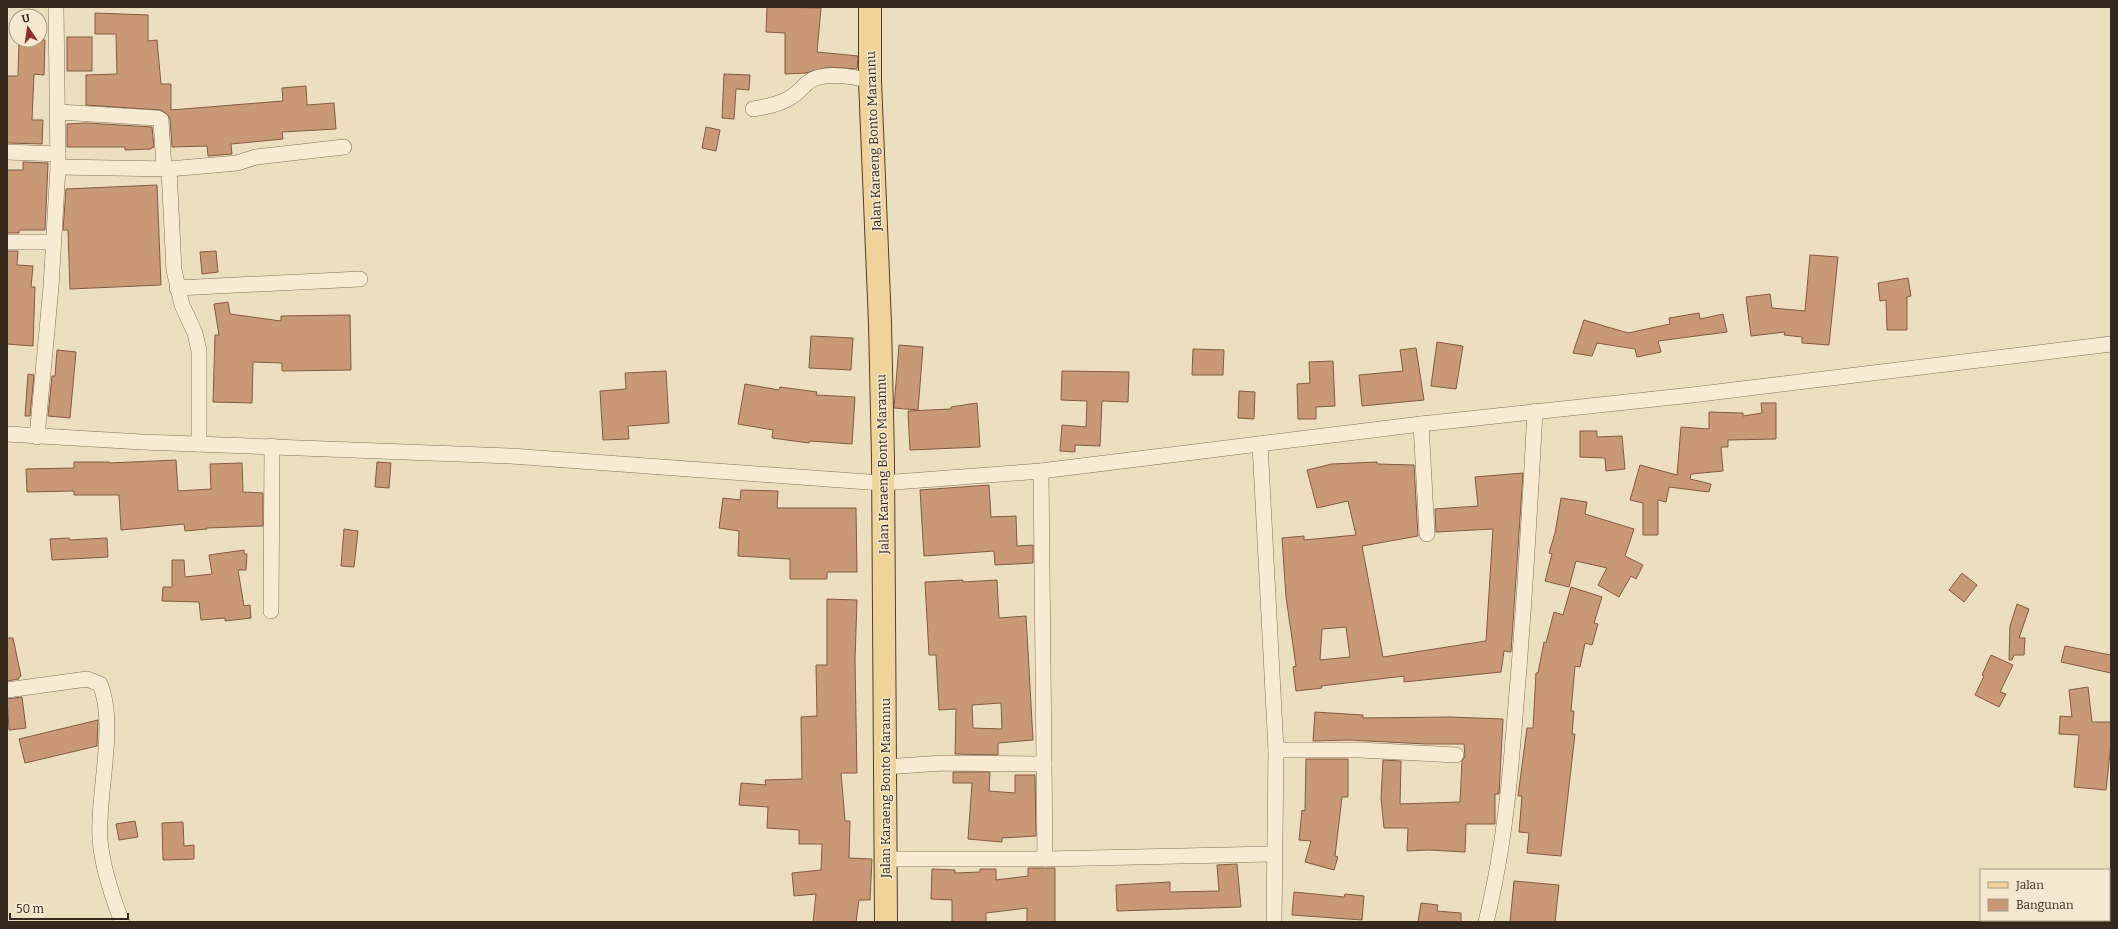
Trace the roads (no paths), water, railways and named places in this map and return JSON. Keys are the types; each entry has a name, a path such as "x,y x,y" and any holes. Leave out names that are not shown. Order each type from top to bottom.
{"main road":[{"name":"Jalan Karaeng Bonto Marannu","path":"870,7 870,81 880,322 885,618 884,767 886,922"}],"street":[{"path":"37,437 51,287 58,160 59,112 56,7"},
{"path":"753,109 789,99 808,82 816,78 841,76 856,77 870,81"},
{"path":"59,112 157,118 161,120 167,169 174,270 182,306 195,334 199,351 199,444"},
{"path":"7,152 58,160 167,169 237,163 256,157 344,147"},
{"path":"7,242 53,242"},
{"path":"177,288 360,279"},
{"path":"7,434 37,437 511,456 882,482 1041,470 1421,424 1692,395 2111,344"},
{"path":"1486,922 1506,819 1510,782 1526,580 1535,411"},
{"path":"1421,424 1427,534"},
{"path":"1260,444 1276,750 1273,854 1274,922"},
{"path":"271,611 272,446"},
{"path":"1041,470 1045,859"},
{"path":"7,690 87,679 100,684 105,704 106,737 100,840 104,863 122,922"},
{"path":"1276,750 1360,750 1456,754"},
{"path":"884,767 943,763 1044,764"},
{"path":"886,859 1045,859 1273,854"}]}
